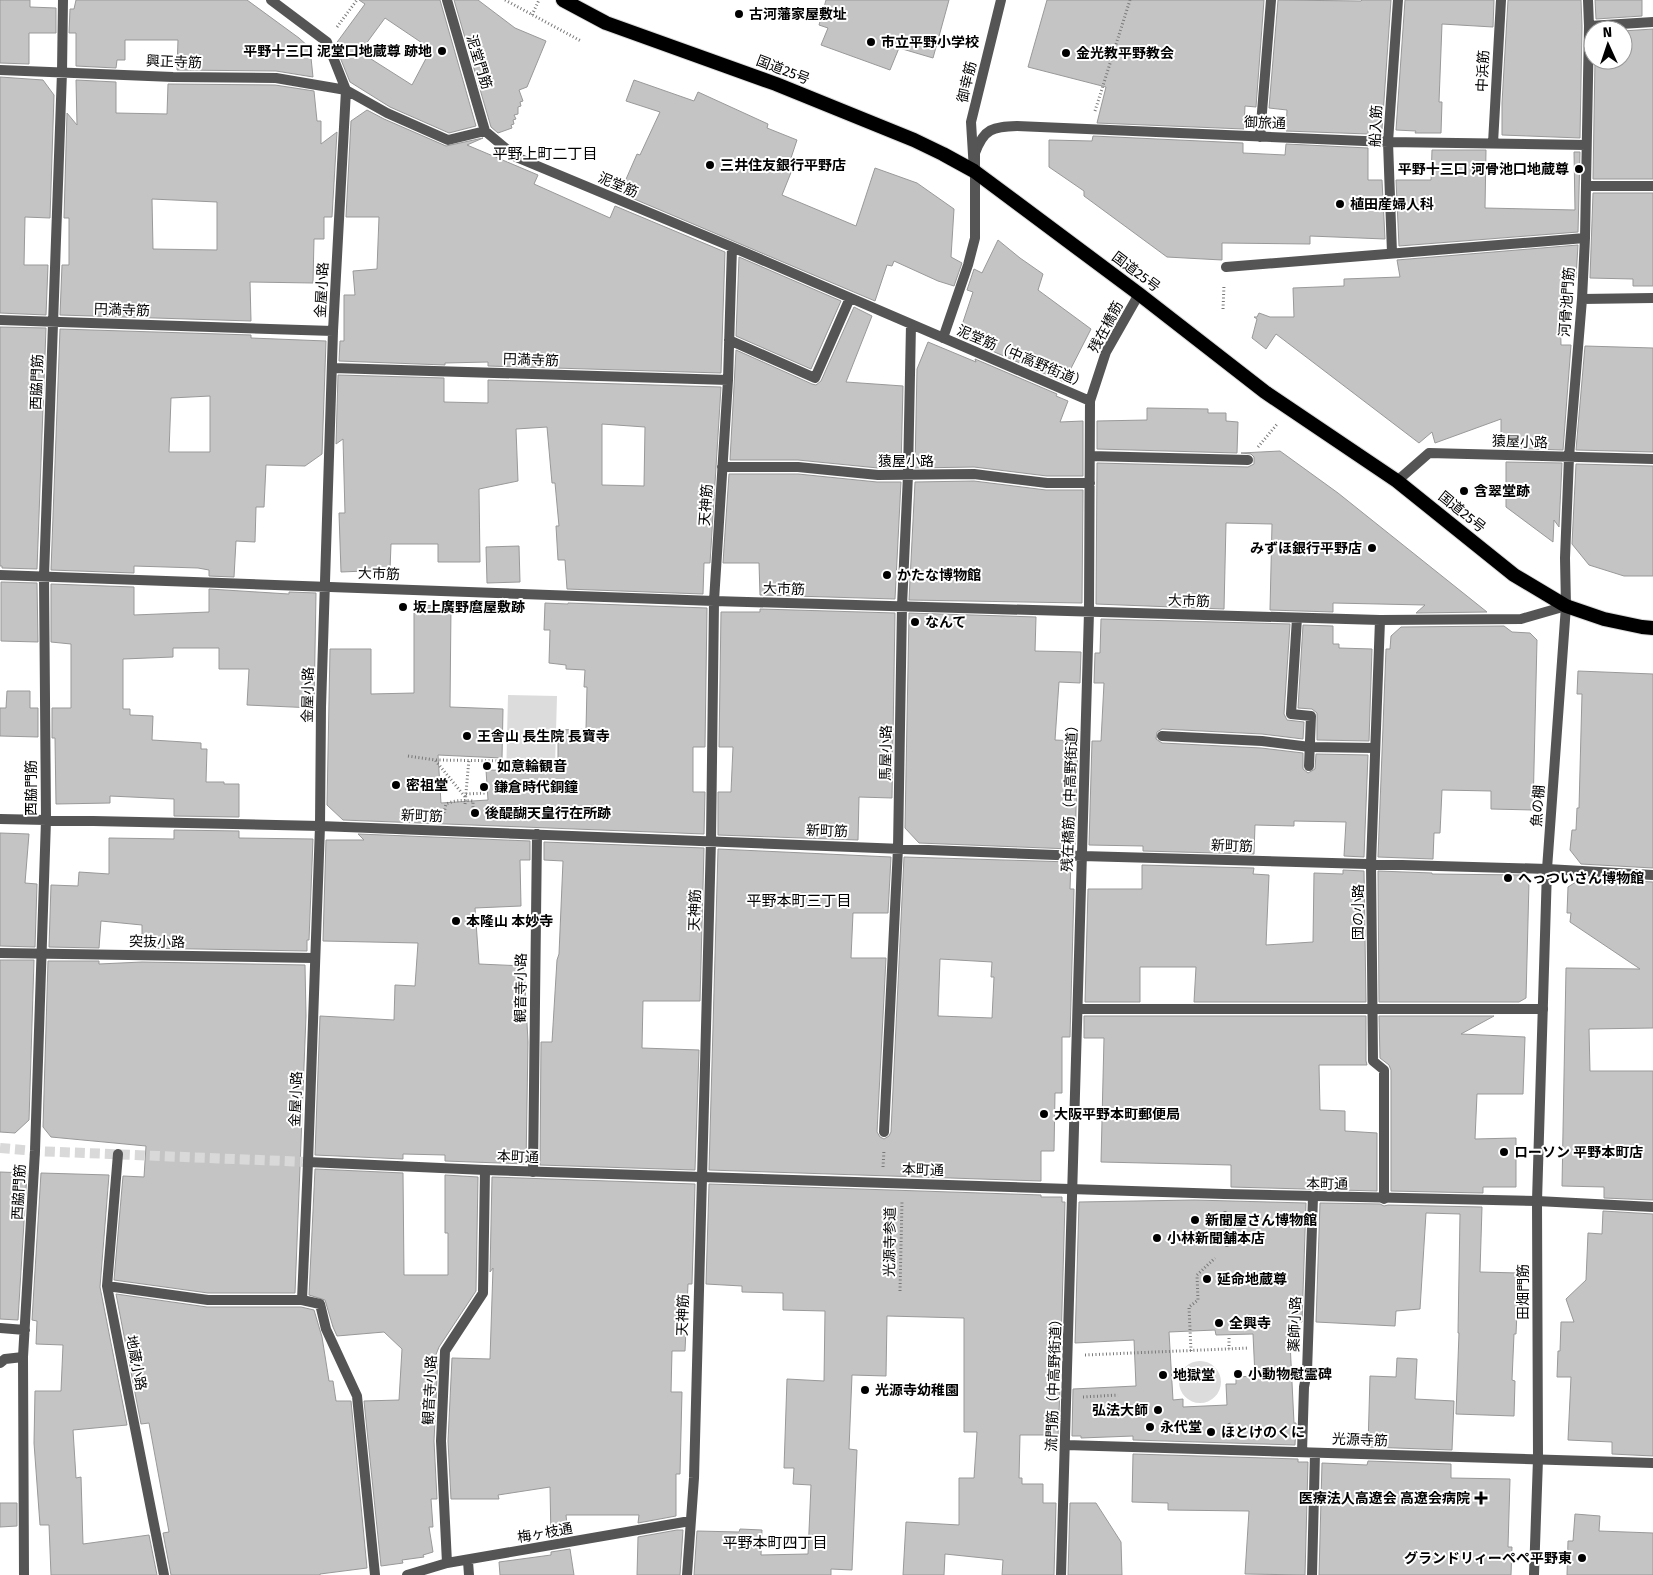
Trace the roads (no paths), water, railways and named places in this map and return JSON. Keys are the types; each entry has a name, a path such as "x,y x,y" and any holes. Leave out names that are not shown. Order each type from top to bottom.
{"highway":[{"name":"国道25号","path":"563,0 606,23 776,84 914,140 974,171 1139,294 1265,392 1397,481 1514,575 1566,606 1604,620 1653,628"}],"street":[{"name":"西脇門筋","path":"24,1575 24,1357 35,1151 46,820 44,576 63,0"},
{"path":"271,0 327,42 346,90 387,113 448,140 485,131"},
{"name":"泥堂門筋","path":"447,0 485,131"},
{"name":"御幸筋","path":"974,171 972,122 1001,0"},
{"path":"1260,137 1271,0"},
{"name":"船入筋","path":"1392,253 1388,142 1398,0"},
{"name":"中浜筋","path":"1493,143 1501,0"},
{"name":"河骨池門筋","path":"1588,0 1589,20"},
{"path":"1633,23 1653,22"},
{"name":"興正寺筋","path":"0,70 173,77 276,78 346,90"},
{"name":"河骨池門筋","path":"1566,606 1565,558 1569,457 1585,238 1588,70"},
{"name":"金屋小路","path":"302,1300 320,826 321,707 332,368 346,90"},
{"name":"御旅通","path":"974,171 975,152 986,132 993,128 1017,126 1388,142 1586,145"},
{"name":"泥堂筋","path":"485,131 516,157 943,338"},
{"path":"943,338 968,265 975,238 974,171"},
{"path":"1586,186 1653,186"},
{"path":"1226,267 1585,238"},
{"name":"天神筋","path":"687,1575 694,1478 711,840 714,601 728,380 732,247"},
{"name":"残在橋筋","path":"1090,402 1106,352 1139,294"},
{"path":"729,340 815,378 850,298"},
{"path":"1582,299 1653,298"},
{"name":"円満寺筋","path":"0,320 334,331"},
{"name":"馬屋小路","path":"884,1132 898,848 902,606 908,475 911,324"},
{"name":"泥堂筋（中高野街道）","path":"943,338 1090,402"},
{"name":"円満寺筋","path":"332,368 728,380"},
{"name":"残在橋筋（中高野街道）","path":"1073,1189 1089,612 1090,402"},
{"name":"猿屋小路","path":"1397,481 1429,453 1653,459"},
{"path":"1090,456 1248,460"},
{"name":"猿屋小路","path":"722,467 798,467 878,475 974,474 1047,483 1090,483"},
{"name":"大市筋","path":"0,575 714,601 1380,620 1521,619 1566,606"},
{"name":"魚の棚","path":"1543,1009 1547,869 1566,606"},
{"path":"1297,618 1291,714 1311,716 1309,766"},
{"name":"団の小路","path":"1380,620 1371,864 1373,1061 1384,1070 1384,1199"},
{"path":"1162,736 1262,741 1310,747 1375,748"},
{"name":"新町筋","path":"0,818 320,826 1082,856 1547,869 1653,875"},
{"name":"観音寺小路","path":"533,1172 537,834"},
{"name":"突抜小路","path":"0,953 314,958"},
{"path":"1078,1009 1543,1009"},
{"name":"田畑門筋","path":"1534,1575 1538,1459 1536,1201 1543,1009"},
{"name":"地蔵小路","path":"118,1154 108,1286 164,1575"},
{"name":"本町通","path":"308,1162 533,1172 1313,1197 1536,1201 1653,1207"},
{"name":"観音寺小路","path":"448,1563 442,1441 445,1351 483,1293 485,1170"},
{"name":"流門筋（中高野街道）","path":"1061,1575 1073,1189"},
{"name":"薬師小路","path":"1302,1452 1304,1387 1307,1372 1313,1197"},
{"path":"108,1286 208,1300 302,1300 320,1304 326,1329 357,1396 376,1575"},
{"path":"0,1328 25,1330"},
{"path":"0,1363 5,1360 24,1357"},
{"name":"光源寺筋","path":"1066,1445 1653,1463"},
{"path":"1312,1575 1315,1453"},
{"name":"梅ヶ枝通","path":"407,1575 448,1563 690,1520"},
{"path":"468,1560 469,1575"}],"tunnel":[{"path":"0,1148 308,1162"}],"place":[{"name":"古河藩家屋敷址","path":"739,14"},
{"name":"市立平野小学校","path":"871,42"},
{"name":"平野十三口 泥堂口地蔵尊 跡地","path":"442,51"},
{"name":"金光教平野教会","path":"1066,53"},
{"name":"三井住友銀行平野店","path":"710,165"},
{"name":"平野十三口 河骨池口地蔵尊","path":"1579,169"},
{"name":"植田産婦人科","path":"1340,204"},
{"name":"含翠堂跡","path":"1464,491"},
{"name":"みずほ銀行平野店","path":"1372,548"},
{"name":"かたな博物館","path":"887,575"},
{"name":"坂上廣野麿屋敷跡","path":"403,607"},
{"name":"なんて","path":"915,622"},
{"name":"王舎山 長生院 長寶寺","path":"467,736"},
{"name":"如意輪観音","path":"487,766"},
{"name":"密祖堂","path":"396,785"},
{"name":"鎌倉時代銅鐘","path":"484,787"},
{"name":"後醍醐天皇行在所跡","path":"475,813"},
{"name":"へっついさん博物館","path":"1508,878"},
{"name":"本隆山 本妙寺","path":"456,921"},
{"name":"大阪平野本町郵便局","path":"1044,1114"},
{"name":"ローソン 平野本町店","path":"1504,1152"},
{"name":"新聞屋さん博物館","path":"1195,1220"},
{"name":"小林新聞舗本店","path":"1157,1238"},
{"name":"延命地蔵尊","path":"1207,1279"},
{"name":"全興寺","path":"1219,1323"},
{"name":"小動物慰霊碑","path":"1238,1374"},
{"name":"地獄堂","path":"1163,1375"},
{"name":"光源寺幼稚園","path":"865,1390"},
{"name":"弘法大師","path":"1158,1410"},
{"name":"永代堂","path":"1150,1427"},
{"name":"ほとけのくに","path":"1211,1432"},
{"name":"医療法人高遼会 高遼会病院","path":"1481,1498"},
{"name":"グランドリィーぺぺ平野東","path":"1582,1558"}],"district":[{"name":"平野上町二丁目","path":"545,154"},
{"name":"平野本町三丁目","path":"799,901"},
{"name":"平野本町四丁目","path":"775,1543"}]}
